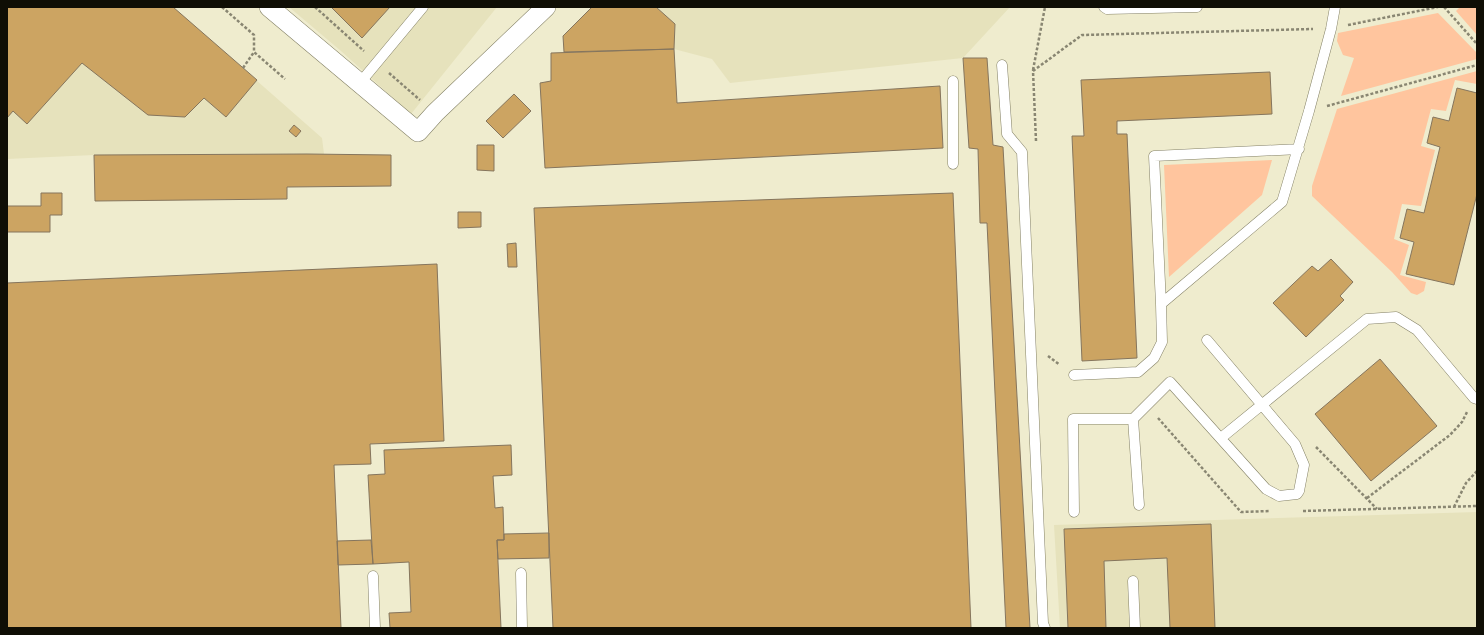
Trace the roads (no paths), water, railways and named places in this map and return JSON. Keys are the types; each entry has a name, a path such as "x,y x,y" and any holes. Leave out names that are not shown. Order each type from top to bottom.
{"street":[{"path":"269,7 418,132 435,113 546,7"}],"lane":[{"path":"359,84 423,7"},
{"path":"1107,8 1197,7"},
{"path":"1161,304 1282,202 1299,149 1331,28 1335,7"},
{"path":"1002,65 1007,134 1022,152 1043,623 1045,628"},
{"path":"953,81 953,164"},
{"path":"1074,375 1138,372 1154,358 1162,342 1154,156 1299,149"},
{"path":"1221,438 1367,319 1396,317 1417,330 1474,398 1477,399"},
{"path":"1074,512 1073,419 1133,419 1170,382 1266,489 1279,496 1297,494 1299,491 1304,465 1295,444 1207,340"},
{"path":"1133,419 1139,505"},
{"path":"521,573 522,628"},
{"path":"373,576 375,628"},
{"path":"1133,581 1135,628"}]}
